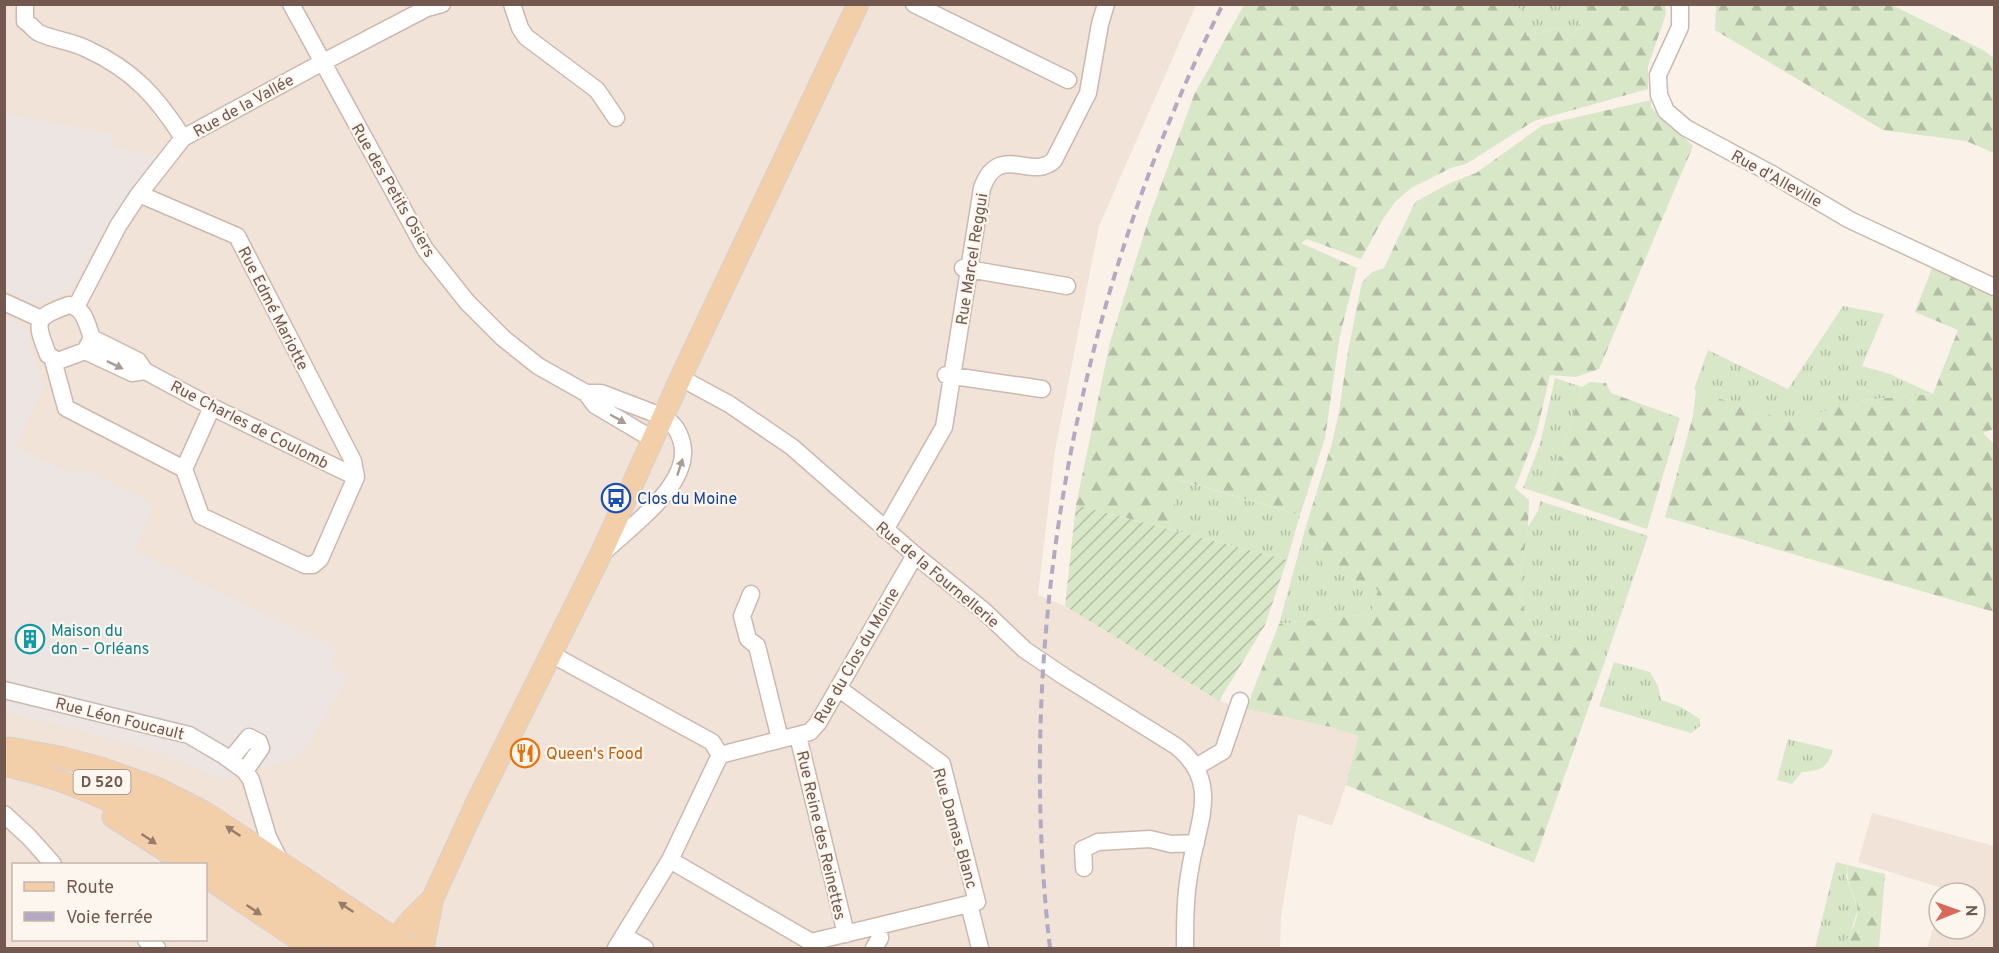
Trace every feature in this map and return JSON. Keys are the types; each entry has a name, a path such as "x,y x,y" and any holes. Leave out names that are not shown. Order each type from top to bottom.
{"main road":[{"path":"423,948 433,898 600,556 681,378 858,4"},
{"path":"11,758 60,757 101,768 157,788 206,813 282,864 391,946 433,898"},
{"path":"11,758 127,824 194,858"},
{"name":"D 520","path":"11,758 79,771 194,827 264,872 391,946"},
{"path":"207,866 346,948"},
{"path":"207,879 311,948"}],"street":[{"path":"25,4 25,21 38,32 86,48 113,62 138,80 162,107 183,138"},
{"name":"Rue des Petits Osiers","path":"291,4 321,63 425,249 467,302 503,338 538,366 586,393 595,405 654,440"},
{"name":"Rue de la Vallée","path":"76,307 118,226 139,194 183,138 427,8 442,4"},
{"path":"512,4 526,37 597,90 616,118"},
{"path":"914,4 1068,80"},
{"name":"Rue Marcel Reggui","path":"885,530 944,427 949,376 966,268 986,179 992,170 999,166 1011,164 1042,168 1054,160 1088,93 1100,24 1106,4"},
{"name":"Rue d'Alleville","path":"1680,4 1680,27 1658,75 1659,95 1666,111 1686,128 1770,173 1850,220 1995,287"},
{"name":"Rue Edmé Mariotte","path":"139,194 237,237 353,461 356,477"},
{"path":"966,268 1067,286"},
{"path":"4,302 41,319"},
{"path":"53,360 62,361 88,344 82,311 76,307 69,306 46,314 41,319 39,327 48,355 53,360 66,408 184,469 201,516 305,565 313,565 320,559 356,477"},
{"name":"Rue Charles de Coulomb","path":"88,344 138,361 145,371 212,407 356,477"},
{"path":"949,376 1042,389"},
{"name":"Rue de la Fournellerie","path":"681,378 729,404 785,442 885,530 984,611 1025,650 1176,746 1189,756 1196,767"},
{"name":"Rue des Petits Osiers","path":"586,393 601,393 664,417"},
{"path":"184,469 212,407"},
{"path":"600,556 660,500 671,488 680,471 683,460 682,441 673,423 664,417"},
{"name":"Rue du Clos du Moine","path":"720,755 810,732 818,723 915,555"},
{"name":"Rue Reine des Reinettes","path":"751,594 742,616 748,639 757,646 780,739"},
{"path":"551,654 712,742 720,755 670,860 620,942 645,948"},
{"name":"Rue Damas Blanc","path":"670,860 811,942 822,944 846,934 977,902 942,764 838,688"},
{"name":"Rue Léon Foucault","path":"4,690 189,735 245,771"},
{"path":"1185,948 1185,912 1190,869 1203,801 1200,776 1196,767 1223,751 1240,701"},
{"name":"Rue Reine des Reinettes","path":"798,736 846,934"},
{"path":"230,760 249,737 259,742 261,748 245,771 251,780 268,837 282,864"},
{"path":"4,814 52,863"},
{"path":"1084,868 1083,849 1098,842 1150,839 1171,844 1196,843"},
{"name":"Rue Damas Blanc","path":"969,904 980,948"},
{"path":"874,948 880,938 878,926"}],"shaded area":[{"path":"5,5 1196,5 1099,226 1055,451 1038,595 1065,606 1219,701 1331,727 1358,736 1346,785 1332,826 1298,814 1281,916 1280,948 658,948 634,934 624,948 5,948"},
{"path":"4,113 114,134 112,147 157,156 102,233 73,289 40,304 30,302 5,289"},
{"path":"4,317 26,328 43,387 16,447 68,472 82,468 153,504 136,552 338,648 331,666 348,678 300,757 224,780 162,754 79,730 5,713"},
{"path":"1872,813 1994,846 1994,948 1927,948 1929,941 1987,941 1987,881 1927,881 1927,883 1858,862"}],"green space":[{"path":"1244,5 1512,5 1520,9 1527,36 1557,28 1574,35 1589,5 1665,5 1666,14 1648,66 1648,89 1534,121 1466,164 1451,168 1411,188 1395,202 1383,219 1361,259 1307,239 1301,243 1357,268 1340,335 1325,438 1300,515 1180,480 1169,529 1076,505 1110,342 1149,218 1194,95"},
{"path":"1512,5 1589,5 1574,35 1557,28 1526,36 1520,9"},
{"path":"1716,5 1892,5 1983,50 1994,58 1994,153 1966,141 1883,130 1715,30"},
{"path":"1651,100 1651,107 1693,146 1599,369 1576,377 1550,375 1537,431 1515,488 1529,500 1528,527 1519,583 1524,609 1535,632 1606,658 1534,863 1346,785 1358,736 1331,727 1246,709 1279,624 1371,614 1378,590 1325,568 1306,526 1332,443 1362,282 1372,272 1384,268 1415,202 1450,183 1476,173 1543,125"},
{"path":"1934,263 1994,293 1994,429 1983,433 1994,444 1994,612 1665,517 1693,416 1696,391 1792,422 1853,401 1933,394 1958,330 1915,312"},
{"path":"1843,306 1884,314 1862,366 1890,374 1933,394 1853,401 1792,423 1694,389 1708,350 1788,389"},
{"path":"1555,378 1582,387 1548,496 1523,488 1540,444"},
{"path":"1590,382 1606,383 1611,393 1680,418 1647,529 1548,496 1582,387"},
{"path":"1179,480 1300,515 1287,560 1169,529"},
{"path":"1540,501 1648,536 1606,658 1535,632 1524,609 1519,583 1528,527 1538,511"},
{"path":"1076,505 1287,560 1265,625 1219,701 1065,606"},
{"path":"1306,526 1325,568 1378,590 1371,614 1279,624"},
{"path":"1614,662 1650,672 1658,686 1661,700 1681,707 1700,719 1700,726 1691,733 1599,706"},
{"path":"1788,739 1833,750 1829,761 1814,771 1802,772 1792,784 1777,780"},
{"path":"1836,862 1848,865 1846,877 1858,909 1848,941 1839,948 1815,948"},
{"path":"1848,865 1885,874 1879,948 1839,948 1846,940 1857,917 1857,906 1848,882"}],"railway":[{"path":"1050,948 1041,828 1041,707 1051,585 1069,464 1095,344 1130,227 1173,113 1223,4"}],"place":[{"name":"Clos du Moine","path":"616,498"},
{"name":"Maison du don – Orléans","path":"30,639"},
{"name":"Queen's Food","path":"525,753"}]}
